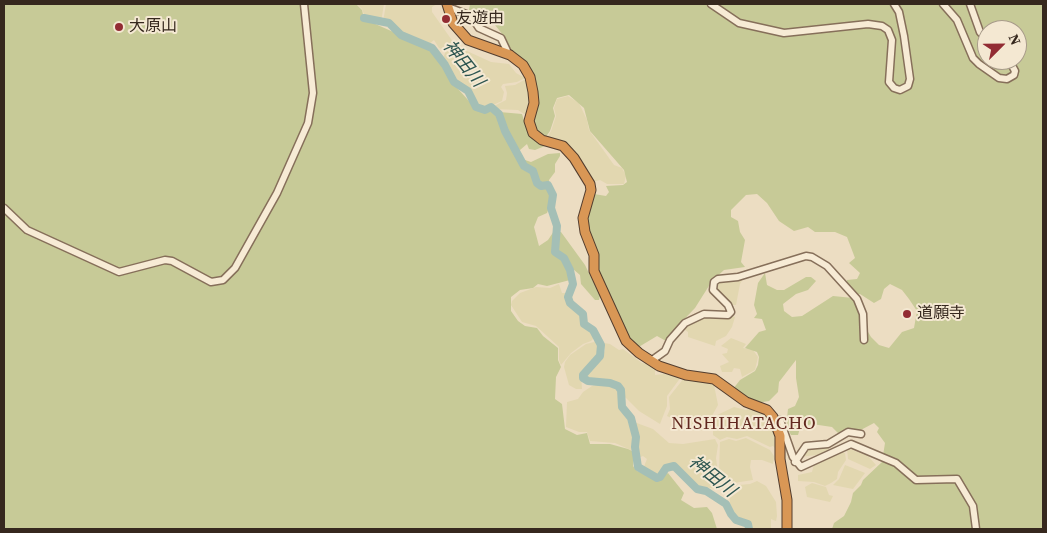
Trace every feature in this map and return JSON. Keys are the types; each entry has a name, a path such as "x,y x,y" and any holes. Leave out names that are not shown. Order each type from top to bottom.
{"highway":[{"path":"447,5 457,29 468,40 509,55 523,65 531,80 534,104 529,121 534,133 542,140 563,146 574,158 590,184 592,190 585,206 583,218 585,232 593,249 595,278 621,326 626,341 652,361 686,375 714,379 746,402 767,410 776,421 779,431 780,459 787,500 787,529"}],"street":[{"path":"4,208 27,230 120,272 165,260 172,261 211,282 223,280 235,268 277,193 308,123 313,93 304,4"},
{"path":"711,4 739,23 784,33 868,24 882,26 888,30 892,40 888,78 891,86 897,90 908,86 910,79 899,12 894,4"},
{"path":"943,4 957,20 973,58 977,63"},
{"path":"970,4 977,24"},
{"path":"447,5 471,16 479,28 501,38 509,55"},
{"path":"987,70 999,78 1007,79 1014,75 1014,70"},
{"path":"652,361 665,351 670,340 685,323 704,314 728,315 731,312 728,304 713,290 714,282 718,279 738,277 806,256 812,257 827,266 857,299 863,314 864,340"},
{"path":"776,421 780,420 795,462 801,467 845,445 851,444 896,463 916,480 957,479 973,506 976,529"},
{"path":"795,462 806,446 828,444 844,433 858,434 851,444"}],"shaded area":[{"path":"357,4 384,4 381,22 365,17 362,9"},
{"path":"386,4 437,4 432,7 432,12 456,46 491,62 509,64 516,73 525,78 517,82 503,84 501,87 504,92 502,101 484,109 476,106 468,90 455,81 442,60 446,51 439,48 434,40 428,45 423,44 399,32 390,22 383,22"},
{"path":"526,79 532,92 527,116 518,110 494,109 492,107 506,100 505,86 515,85"},
{"path":"568,96 579,103 587,120 589,130 614,165 622,168 626,176 624,184 607,184 600,180 593,182 566,145 561,141 547,138 556,116 554,108 557,99"},
{"path":"744,277 740,284 736,305 732,305 716,291 717,282"},
{"path":"559,284 562,293 568,293 566,298 569,305 581,314 585,327 595,337 571,353 561,365 559,347 536,326 522,322 511,305 512,301 520,293 536,287 550,288"},
{"path":"730,315 735,317 732,327 726,336 716,341 715,346 688,337 688,332 682,328 695,319 709,316 726,318"},
{"path":"597,338 599,353 581,373 582,389 576,389 569,385 564,367 565,362 570,355 586,344 594,342"},
{"path":"731,338 746,344 743,348 753,350 758,357 755,370 742,377 740,369 734,368 732,372 722,372 720,366 729,362 722,354 727,353 728,349 721,346"},
{"path":"604,343 610,344 619,350 623,349 642,363 655,365 655,375 664,374 681,377 667,396 667,406 660,424 639,411 623,395 620,386 614,382 591,381 584,378 584,375 605,351"},
{"path":"684,378 711,382 714,385 718,405 707,425 689,426 667,416 670,409 669,397"},
{"path":"602,384 617,389 619,403 633,426 635,437 633,451 615,443 590,441 587,432 579,432 566,427 567,402 578,399 583,392 592,386"},
{"path":"734,407 746,410 754,407 768,415 778,435 776,449 773,446 770,447 747,436 737,439 727,437 720,440 713,435 713,428 710,425 713,417"},
{"path":"634,422 653,429 669,443 683,444 715,439 718,445 716,458 718,474 724,482 726,489 697,487 676,465 665,467 659,476 647,472 643,469 647,459 643,456 638,458 638,431"},
{"path":"746,438 770,450 774,456 773,464 762,460 751,460 750,467 753,480 727,484 719,472 720,442 729,439 736,441"},
{"path":"832,445 824,454 800,457 805,448"},
{"path":"847,448 868,456 876,465 870,469 848,459"},
{"path":"845,453 846,460 838,472 837,479 831,483 825,486 814,482 798,481 798,475 812,472 814,464 832,454"},
{"path":"845,465 865,473 853,489 833,485 839,479"},
{"path":"757,481 766,486 776,502 777,516 776,521 771,519 771,529 750,529 749,524 740,521 731,511 728,486 750,484"},
{"path":"812,483 826,487 829,495 833,496 830,502 807,497 805,487"}],"green space":[{"path":"4,4 356,4 362,10 364,19 432,49 447,69 450,80 477,110 522,114 528,133 545,146 535,150 529,149 527,144 520,150 512,148 519,158 531,162 548,154 560,153 555,164 555,172 549,180 551,203 547,213 538,217 534,227 539,246 548,240 554,231 561,232 585,265 600,296 599,300 595,300 581,284 580,275 573,269 569,274 570,280 547,286 538,284 533,288 520,290 511,297 511,311 518,321 525,326 537,328 543,336 558,348 558,360 561,367 556,377 555,399 562,404 565,429 577,435 587,433 590,444 610,444 634,452 633,466 637,471 657,479 668,473 684,493 681,500 694,508 707,507 712,513 717,529 4,529"},
{"path":"470,4 1043,4 1043,529 832,529 834,523 844,516 853,493 863,480 882,462 885,443 877,432 879,428 874,423 857,432 849,430 838,433 832,427 812,424 800,428 798,435 791,435 788,429 788,409 795,406 799,397 796,360 779,382 778,392 769,401 757,403 733,389 740,380 755,371 758,365 759,357 757,352 745,348 759,332 766,330 762,319 754,318 757,314 754,305 758,283 765,273 767,285 777,290 784,290 806,277 811,277 816,281 808,290 796,294 783,304 784,311 792,317 802,316 833,296 853,298 859,308 860,318 871,337 879,345 889,348 902,332 914,328 917,311 909,299 902,290 890,284 884,289 881,299 874,303 860,294 856,295 847,286 847,280 857,279 860,273 849,263 855,258 847,237 835,232 815,232 808,227 794,231 779,221 767,203 757,194 746,195 731,210 731,217 738,221 740,232 745,240 741,262 745,267 724,270 712,281 695,308 670,334 666,341 657,336 637,348 626,335 626,329 598,278 597,250 588,233 586,210 594,194 606,196 609,192 606,186 623,185 627,182 624,170 590,131 584,108 569,95 557,98 553,108 555,116 550,131 545,138 538,134 533,126 532,71 509,48 503,35 495,25 486,19 476,17 469,10"}],"waterway":[{"name":"神田川","path":"364,18 389,23 401,35 432,48 445,65 454,82 468,91 476,107 485,110 491,107 499,114 505,131 524,166 533,171 537,183 541,186 548,185 553,195 551,208 557,226 555,252 564,258 570,270 573,284 568,297 570,303 583,314 584,324 593,330 601,345 600,356 583,375 583,378 588,381 610,383 618,386 621,390 622,407 631,418 636,437 635,447 638,467 657,478 660,477 666,468 674,466 697,489 706,491 726,504 736,520 748,524 749,529"}],"place":[{"name":"友遊由","path":"446,19"},
{"name":"大原山","path":"119,27"},
{"name":"道願寺","path":"907,314"}],"district":[{"name":"NISHIHATACHO","path":"744,424"}]}
